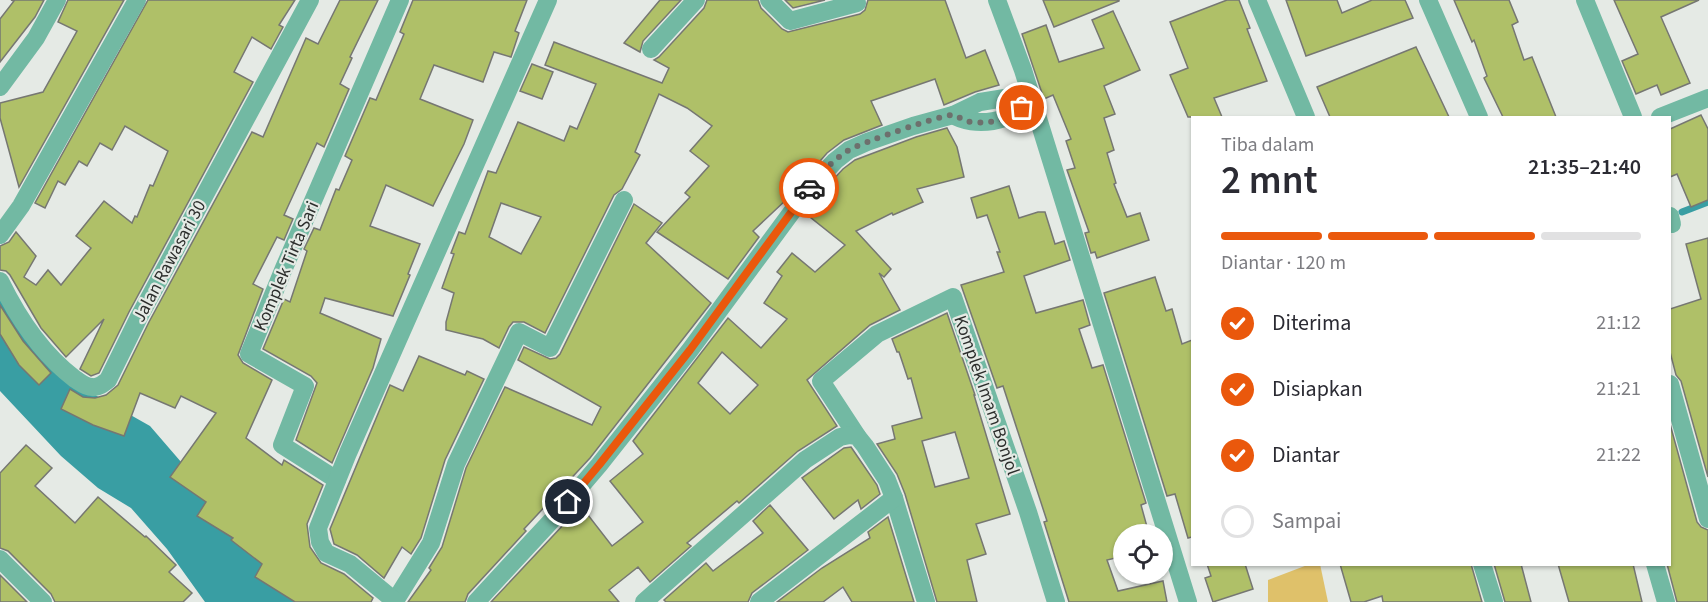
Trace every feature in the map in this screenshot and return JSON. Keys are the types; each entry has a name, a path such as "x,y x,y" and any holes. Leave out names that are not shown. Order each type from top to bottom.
{"street":[{"path":"0,87 36,38 57,0"},
{"path":"0,235 21,206 137,0"},
{"name":"Jalan Rawasari 30","path":"0,280 18,314 45,351 64,371 84,385 93,388 108,380 139,317 310,0"},
{"name":"Komplek Tirta Sari","path":"337,480 282,445 305,386 249,354 400,0"},
{"path":"548,0 318,528 320,542 326,553 350,564 395,602 431,543 456,464 519,332 550,348 624,200"},
{"path":"651,49 696,0"},
{"path":"769,0 790,21 857,3 856,0"},
{"path":"997,0 1188,602"},
{"path":"1257,0 1306,116"},
{"path":"1428,0 1479,116"},
{"path":"1585,0 1633,116"},
{"path":"476,602 599,465 690,350 821,173 849,150 913,126 953,115 968,106 997,98 1011,97 1029,100"},
{"path":"1663,116 1708,98"},
{"name":"Komplek Imam Bonjol","path":"857,436 821,381 877,334 953,297 1028,512 1056,602"},
{"path":"1671,388 1708,519"},
{"path":"644,602 805,460 840,437 857,436 887,480 926,602"},
{"path":"759,602 894,498"},
{"path":"0,559 43,602"},
{"path":"1483,566 1494,602"},
{"path":"1656,566 1666,602"}],"shaded area":[{"path":"1305,566 1320,566 1328,602 1268,602 1268,580"}],"water":[{"path":"0,296 81,387 150,426 213,499 314,602 205,602 167,549 131,508 98,488 61,456 0,391"}],"building":[{"path":"11,0 44,0 35,17 0,62 0,19 14,1"},
{"path":"68,0 124,0 19,187 0,118 0,103 43,92 77,31 58,22"},
{"path":"148,0 295,0 279,25 283,27 271,49 252,37 234,72 253,82 129,312 99,373 91,376 80,369 104,319 66,357 41,328 10,275 0,270 0,246 9,242 16,232 36,256 24,277 36,285 48,270 61,285 91,248 76,236 104,201 132,223 135,216 137,217 150,185 153,186 168,151 125,126 112,150 100,143 87,166 79,161 65,185 58,181 45,208 35,203"},
{"path":"340,0 378,0 350,57 352,58 340,84 349,89 324,147 317,143 284,215 293,219 284,240 277,237 253,284 263,289 238,355 243,363 272,380 246,438 282,465 284,460 323,485 307,524 310,547 321,563 344,574 373,598 371,602 295,602 255,577 262,564 231,540 233,538 197,516 206,502 170,477 216,413 181,396 175,408 140,393 124,436 93,425 61,409 70,389 83,397 95,398 106,395 118,385 149,322 252,132 263,137 306,38 318,44"},
{"path":"413,0 527,0 515,31 519,33 511,57 494,52 483,82 434,65 420,99 473,120 464,144 433,206 386,185 370,226 420,244 393,316 325,298 320,313 381,339 373,368 332,463 296,440 317,383 311,376 263,349 284,299 290,302 307,251 304,249 314,228 320,230 336,189 339,190 352,160 345,156 370,98 376,100 404,34 400,32"},
{"path":"660,0 681,0 643,41 640,52 624,43"},
{"path":"707,0 758,0 761,8 788,32 860,14 865,10 868,0 945,0 966,58 985,50 999,85 944,105 935,79 871,101 882,125 844,140 827,153 788,198 753,231 759,237 728,279 657,232 690,197 685,193 709,166 690,151 712,126 687,108 659,94 635,152 640,155 622,189 614,195 545,333 524,322 513,322 499,348 483,339 446,330 454,293 442,288 454,254 451,253 459,232 465,234 488,171 496,173 518,122 564,141 570,126 577,129 596,84 545,65 554,42 662,83 669,68 654,60 704,8","holes":["501,203 541,217 521,254 489,237"]},
{"path":"785,0 825,0 793,8"},
{"path":"1043,0 1119,0 1119,1 1054,27"},
{"path":"1227,0 1239,0 1250,28 1247,29 1267,81 1214,98 1222,116 1188,117 1170,75 1188,68 1170,22"},
{"path":"1286,0 1337,0 1342,13 1372,0 1405,0 1413,18 1306,56"},
{"path":"1454,0 1509,0 1518,22 1512,25 1524,60 1532,57 1556,116 1503,116 1484,78 1487,76 1474,40 1472,42"},
{"path":"1614,0 1699,0 1661,17 1690,83 1661,95 1657,85 1636,94 1622,61 1638,54"},
{"path":"1113,11 1140,70 1104,86 1115,114 1104,118 1114,150 1107,153 1116,183 1114,184 1127,217 1140,213 1149,240 1097,258 1095,252 1091,253 1085,233 1089,232 1067,170 1075,168 1066,141 1071,139 1053,95 1044,99 1022,34 1046,25 1059,62 1104,48 1092,20"},
{"path":"1416,47 1449,116 1330,116 1317,87"},
{"path":"532,64 553,72 542,99 520,91"},
{"path":"1701,115 1708,129 1708,200 1691,207 1677,174 1671,177 1671,129"},
{"path":"947,128 957,147 964,177 917,189 923,202 893,215 892,213 856,231 891,269 884,277 879,273 900,310 870,325 807,380 837,426 798,451 739,503 737,501 687,543 691,546 650,582 638,567 609,590 619,602 491,602 581,506 612,546 643,522 610,481 643,454 633,441 728,318 761,348 787,319 764,303 782,276 777,272 792,253 815,272 845,245 805,213 843,169 855,160","holes":["722,352 758,385 730,414 698,383"]},
{"path":"1009,186 1019,218 1045,212 1055,244 1064,241 1070,260 1024,276 1036,313 1083,300 1090,325 1079,329 1092,368 1103,365 1146,503 1141,505 1146,524 1113,524 1113,559 1107,560 1113,584 1116,584 1118,591 1150,584 1164,584 1167,602 1069,602 1044,522 1047,521 1003,386 997,388 961,285 1004,272 997,252 1000,252 987,215 977,218 971,198"},
{"path":"634,204 662,223 646,243 711,303 590,458 524,529 526,531 468,594 465,602 408,602 431,570 429,568 442,547 466,468 505,387 592,425 601,407 518,360 524,347 550,359 560,354"},
{"path":"1708,238 1708,477 1681,381 1676,375 1671,356 1671,309 1701,299 1686,244"},
{"path":"1155,277 1166,311 1172,309 1182,344 1191,340 1191,537 1188,538 1175,494 1167,496 1104,293"},
{"path":"0,305 23,341 51,373 39,385 19,365 0,334"},
{"path":"947,313 975,395 1010,514 976,524 986,554 967,560 977,602 937,602 905,494 897,474 877,444 895,439 892,426 922,418 911,378 908,379 892,339","holes":["955,432 969,478 935,487 922,441"]},
{"path":"419,356 465,375 467,371 484,379 445,460 421,538 411,554 402,547 384,578 357,555 334,544 330,529 390,385 403,391"},
{"path":"1671,428 1697,522 1708,530 1708,602 1677,602 1668,566 1671,566"},
{"path":"26,445 52,468 35,486 75,523 98,497 146,536 176,565 169,572 192,593 183,602 55,602 51,594 8,551 0,548 0,473"},
{"path":"851,447 877,485 880,494 861,509 858,500 834,519 802,478 844,448"},
{"path":"770,505 808,550 752,593 748,602 666,602 664,600 706,563 713,571 763,533 753,521"},
{"path":"888,517 914,602 852,602 843,587 823,602 777,602 822,568 870,538 868,532"},
{"path":"1208,566 1246,566 1253,589 1213,602 1205,578 1211,576"},
{"path":"1341,566 1472,566 1482,602 1383,602 1382,596 1364,602 1351,602"},
{"path":"1495,566 1522,566 1531,602 1505,602"},
{"path":"1559,566 1633,566 1642,602 1569,602"},
{"path":"0,575 27,602 0,602"}],"waterway":[{"path":"1682,212 1708,202"}],"way so far":[{"path":"809,188 835,161 849,150 867,142 953,115 969,122 978,122 1013,115 1022,108"}],"route":[{"path":"568,502 690,350 809,188"}]}
